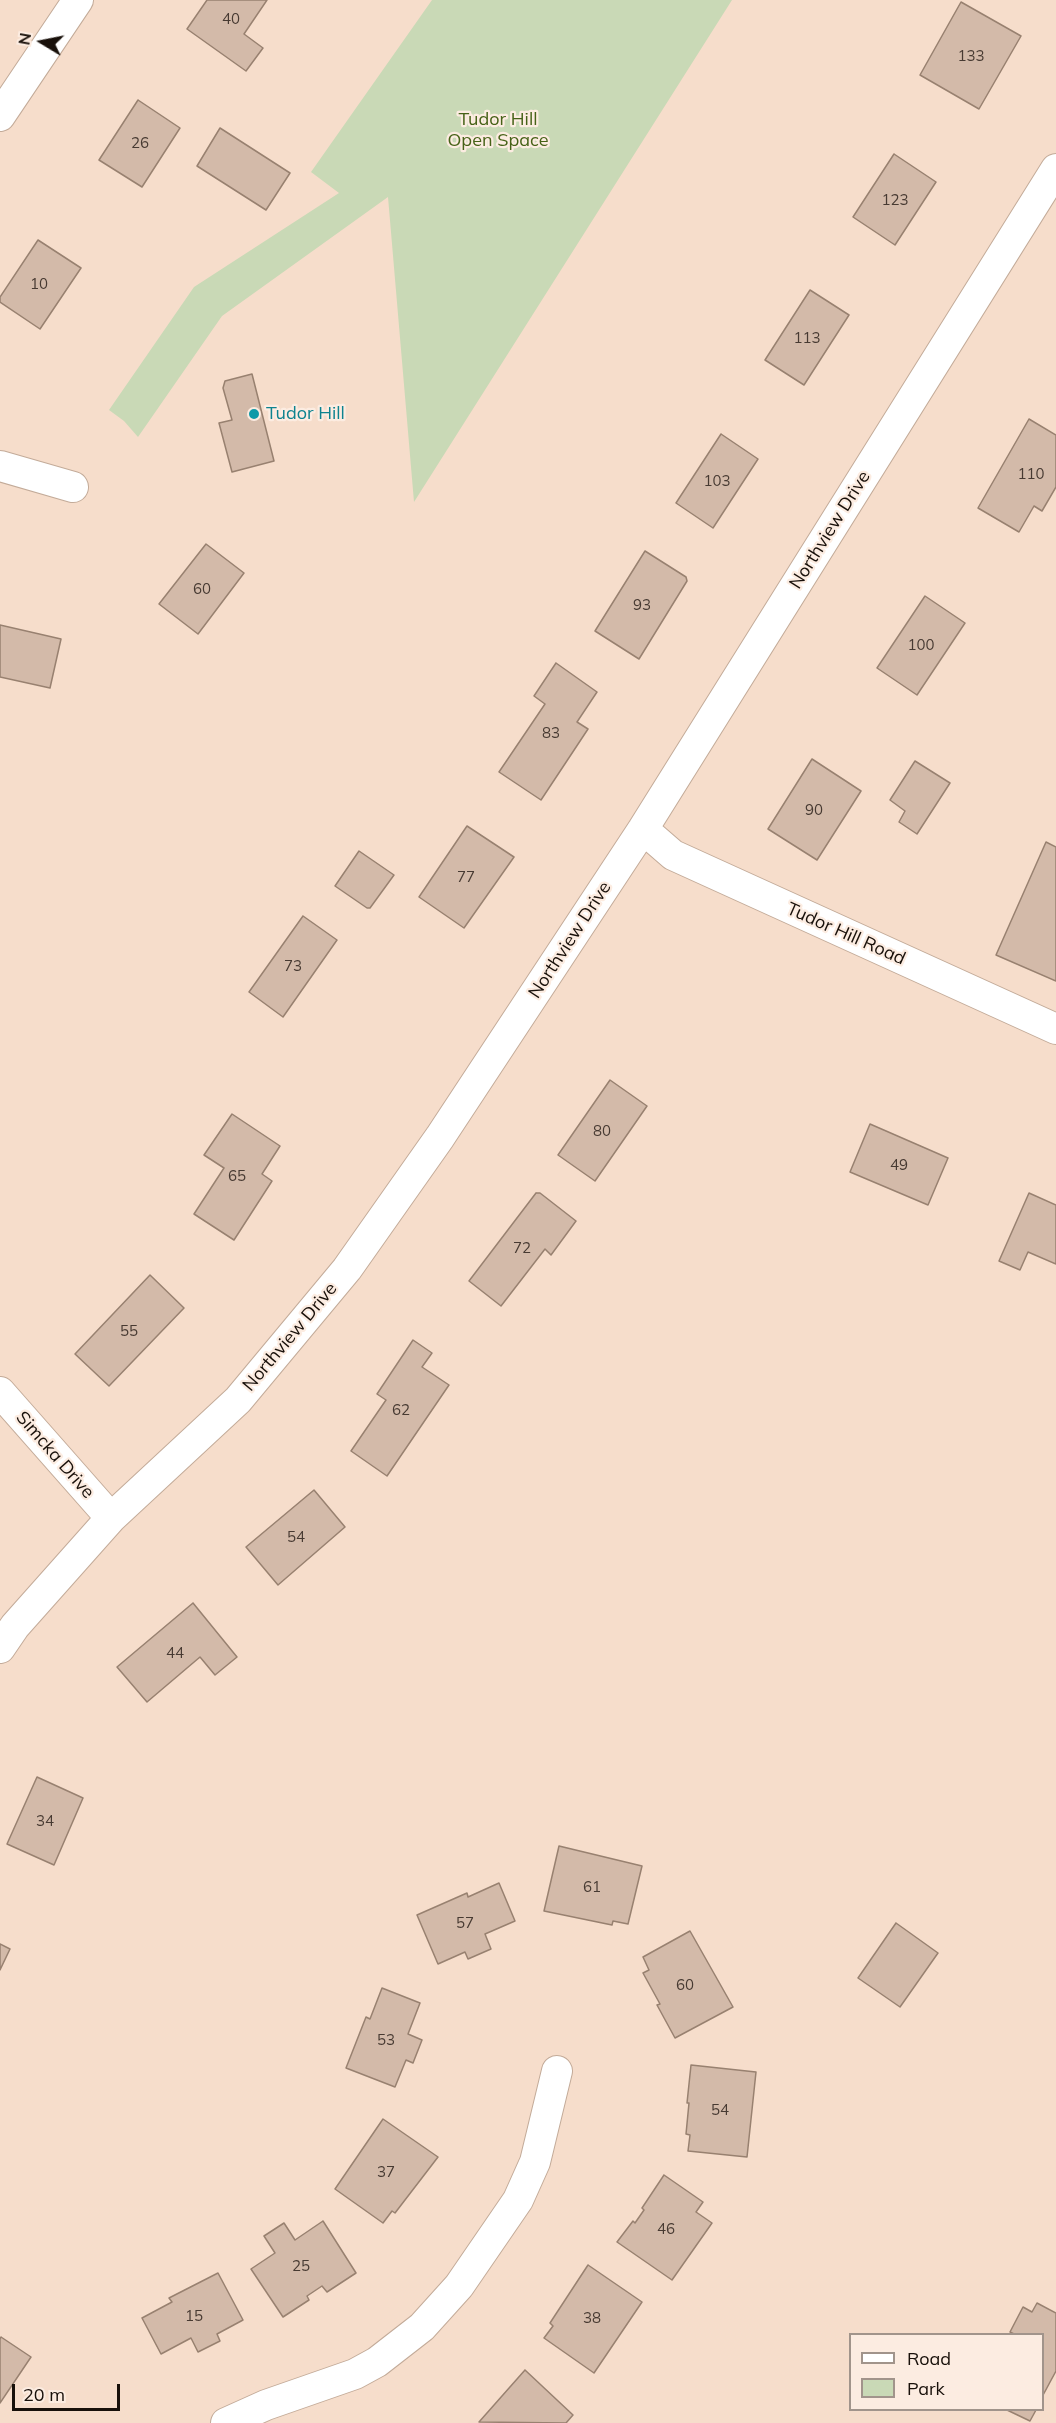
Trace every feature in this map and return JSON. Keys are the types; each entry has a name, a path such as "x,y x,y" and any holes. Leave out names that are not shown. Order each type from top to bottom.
{"street":[{"path":"0,116 78,0"},
{"name":"Northview Drive","path":"0,1648 15,1626 111,1518 238,1400 346,1269 440,1137 643,829 1056,169"},
{"path":"0,466 73,487"},
{"name":"Tudor Hill Road","path":"643,829 673,855 1056,1029"},
{"name":"Simcka Drive","path":"0,1392 111,1518"},
{"path":"226,2423 266,2405 355,2374 377,2362 422,2327 459,2286 518,2200 535,2162 557,2071"}],"green space":[{"name":"Tudor Hill Open Space","path":"432,0 732,0 414,502 388,197 222,316 138,437 124,421 109,410 194,287 339,193 311,172"}],"building":[{"path":"207,0 267,0 244,34 263,48 246,71 187,29"},
{"path":"961,2 1021,36 979,109 920,75"},
{"path":"138,100 180,128 142,187 99,160"},
{"path":"220,128 290,173 266,210 197,166"},
{"path":"894,154 936,182 895,245 853,217"},
{"path":"38,240 81,268 40,329 0,302 0,297"},
{"path":"810,290 849,315 804,385 765,360"},
{"path":"252,374 274,461 232,472 219,423 232,420 223,388 225,381"},
{"path":"1029,419 1056,435 1056,487 1042,511 1034,506 1019,532 978,508"},
{"path":"721,434 758,459 713,528 676,503"},
{"path":"206,544 244,573 198,634 159,604"},
{"path":"645,551 686,577 687,581 639,659 595,631"},
{"path":"925,596 965,623 917,695 877,668"},
{"path":"0,625 61,639 50,688 0,677"},
{"path":"556,663 597,692 577,722 588,729 541,800 499,772 545,704 534,696"},
{"path":"812,759 861,791 817,860 768,829"},
{"path":"915,761 950,783 917,834 899,822 905,811 890,800"},
{"path":"467,826 514,857 464,928 419,897"},
{"path":"1046,842 1056,847 1056,981 996,955"},
{"path":"359,851 394,875 370,908 335,886"},
{"path":"303,916 337,940 283,1017 249,992"},
{"path":"610,1080 647,1106 595,1181 558,1155"},
{"path":"232,1114 280,1146 262,1174 272,1181 234,1240 194,1214 224,1168 204,1155"},
{"path":"870,1124 948,1158 928,1205 850,1172"},
{"path":"536,1193 540,1193 576,1221 551,1255 545,1249 501,1306 469,1281"},
{"path":"1029,1193 1056,1205 1056,1264 1028,1252 1020,1270 999,1261"},
{"path":"150,1275 184,1308 109,1386 75,1354"},
{"path":"413,1340 432,1353 422,1367 449,1385 387,1476 351,1451 386,1400 377,1394"},
{"path":"314,1490 345,1527 278,1585 246,1547"},
{"path":"193,1603 237,1657 215,1675 200,1657 147,1702 117,1667"},
{"path":"37,1777 83,1798 54,1865 7,1844"},
{"path":"559,1846 642,1866 628,1924 613,1921 612,1925 544,1911"},
{"path":"499,1883 515,1921 485,1934 491,1949 468,1959 465,1952 438,1964 417,1915 467,1893 468,1897"},
{"path":"896,1923 938,1953 900,2007 858,1978"},
{"path":"690,1931 733,2007 675,2038 643,1973 649,1970 643,1957"},
{"path":"0,1944 10,1949 0,1970"},
{"path":"382,1988 420,2003 408,2034 422,2040 413,2063 406,2060 395,2087 346,2068 366,2017 370,2019"},
{"path":"691,2065 756,2072 747,2157 688,2151 690,2135 686,2134 689,2103 687,2103"},
{"path":"383,2119 438,2157 395,2213 392,2211 383,2223 335,2189"},
{"path":"664,2175 703,2202 696,2212 712,2223 672,2280 617,2242 633,2221 635,2223"},
{"path":"323,2221 356,2273 327,2292 322,2286 307,2296 309,2300 283,2317 251,2269 275,2253 264,2236 284,2223 295,2240"},
{"path":"588,2265 642,2302 594,2373 544,2338 553,2326 550,2323"},
{"path":"218,2273 243,2320 217,2334 220,2341 198,2352 191,2338 161,2354 142,2318 172,2302 169,2298"},
{"path":"1037,2303 1056,2313 1056,2371 1044,2393 1044,2333 1010,2332 1023,2307 1032,2312"},
{"path":"1,2337 31,2357 0,2403 0,2339"},
{"path":"525,2370 573,2415 566,2423 479,2422"},
{"path":"1009,2411 1035,2411 1030,2421"}],"place":[{"name":"Tudor Hill","path":"254,414"}]}
